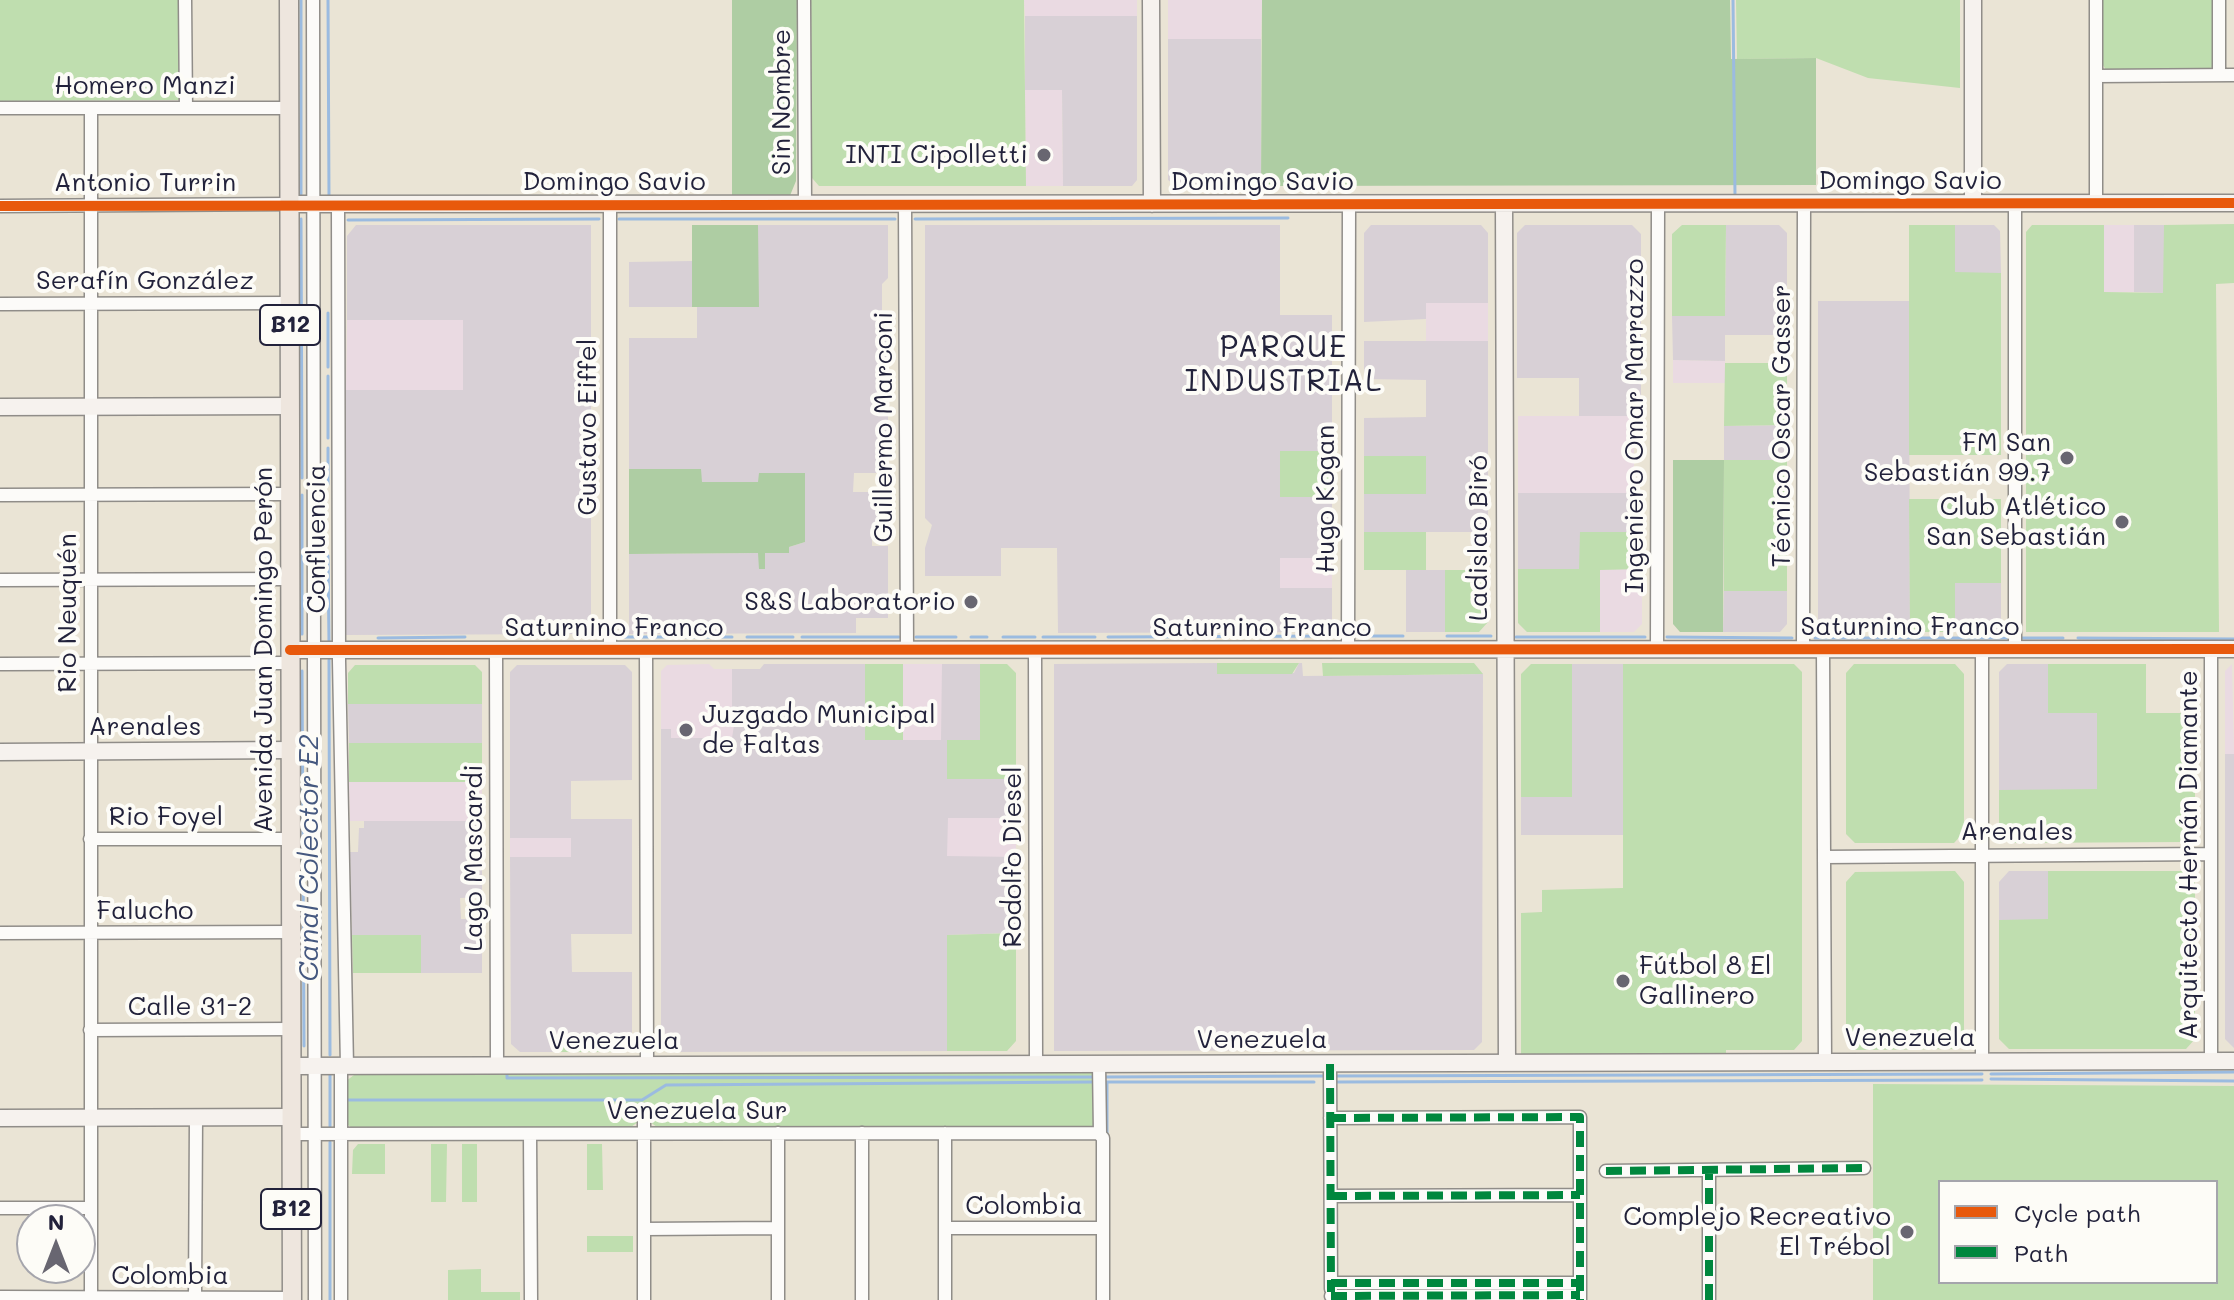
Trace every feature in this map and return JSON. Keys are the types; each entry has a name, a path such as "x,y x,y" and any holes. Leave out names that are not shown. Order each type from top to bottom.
{"main road":[{"name":"Avenida Juan Domingo Perón","path":"289,0 292,1299"}],"street":[{"path":"185,0 186,108"},
{"path":"313,0 315,1300"},
{"name":"Sin Nombre","path":"804,0 805,204"},
{"path":"1151,0 1152,204"},
{"path":"1973,0 1973,203"},
{"path":"2096,0 2096,203"},
{"path":"2219,0 2219,75"},
{"path":"2096,76 2234,75"},
{"name":"Homero Manzi","path":"0,108 289,108"},
{"name":"Rio Neuquén","path":"90,1204 91,108"},
{"path":"2015,203 2015,649"},
{"name":"Domingo Savio","path":"289,204 2234,203"},
{"name":"Antonio Turrin","path":"0,206 289,204"},
{"name":"Confluencia","path":"338,204 344,1066 341,1300"},
{"name":"Gustavo Eiffel","path":"610,204 610,650"},
{"name":"Guillermo Marconi","path":"905,204 907,650"},
{"name":"Hugo Kogan","path":"1348,649 1349,204"},
{"name":"Ladislao Biró","path":"1504,204 1507,1063"},
{"name":"Ingeniero Omar Marrazzo","path":"1657,649 1658,204"},
{"name":"Técnico Oscar Gasser","path":"1803,649 1804,204"},
{"name":"Serafín González","path":"0,304 290,303"},
{"path":"0,407 290,406"},
{"path":"0,495 290,490 313,486"},
{"path":"314,541 339,540"},
{"path":"0,580 290,579"},
{"path":"1823,649 1825,1062"},
{"path":"1982,649 1982,1062"},
{"name":"Arquitecto Hernán Diamante","path":"2211,649 2211,1061"},
{"name":"Saturnino Franco","path":"290,657 314,650 2234,649"},
{"name":"Lago Mascardi","path":"496,650 497,1066"},
{"path":"646,650 647,1065"},
{"name":"Rodolfo Diesel","path":"1035,650 1036,1064"},
{"path":"0,664 290,657"},
{"name":"Arenales","path":"0,752 291,750"},
{"name":"Rio Foyel","path":"90,839 291,839"},
{"name":"Arenales","path":"1824,857 2211,854"},
{"name":"Falucho","path":"0,933 291,932"},
{"name":"Calle 31-2","path":"90,1030 291,1029"},
{"name":"Venezuela","path":"291,1066 2234,1061"},
{"path":"1099,1064 1103,1300"},
{"path":"1330,1064 1330,1118 1331,1196 1331,1293 1580,1293 1580,1117 1330,1118"},
{"path":"644,1110 644,1300"},
{"path":"0,1118 196,1118 291,1126"},
{"path":"195,1298 196,1118"},
{"name":"Venezuela Sur","path":"291,1126 315,1134 1101,1134"},
{"path":"778,1133 778,1300"},
{"path":"862,1133 862,1300"},
{"path":"945,1133 945,1300"},
{"path":"530,1134 531,1300"},
{"path":"1606,1171 1864,1168"},
{"path":"1709,1170 1709,1300"},
{"path":"1331,1196 1580,1195"},
{"path":"644,1229 778,1228"},
{"name":"Colombia","path":"945,1228 1103,1228"},
{"name":"Colombia","path":"0,1297 292,1299"}],"shaded area":[{"path":"1024,0 1137,0 1137,16 1025,16"},
{"path":"1168,0 1262,0 1261,39 1168,39"},
{"path":"1025,16 1137,16 1137,180 1132,186 1063,186 1062,90 1025,90"},
{"path":"1168,39 1261,39 1261,186 1176,186 1168,180"},
{"name":"INTI Cipolletti","path":"1025,90 1062,90 1063,186 1026,186"},
{"path":"356,225 591,225 591,634 346,635 346,390 463,390 463,320 347,320 347,236"},
{"path":"758,225 888,225 888,278 882,284 882,314 888,320 888,473 854,473 853,492 888,492 888,526 872,529 872,546 888,546 888,618 856,618 856,633 629,634 629,554 759,553 765,568 765,553 788,553 789,547 805,542 759,474 759,482 701,482 701,469 629,469 629,338 697,338 697,307 758,307"},
{"path":"925,225 1280,225 1280,315 1332,315 1332,451 1280,451 1280,497 1332,497 1332,558 1280,558 1280,588 1332,588 1332,624 1324,632 1058,633 1057,548 1001,548 1001,576 925,576 925,548 932,525 925,518"},
{"path":"1371,225 1481,225 1488,233 1488,303 1426,303 1426,319 1364,322 1364,233"},
{"path":"1525,225 1632,225 1641,234 1641,416 1579,416 1579,378 1517,378 1517,233"},
{"path":"1726,225 1779,225 1787,233 1787,335 1725,335 1725,361 1673,360 1672,316 1725,316"},
{"path":"1955,225 1994,225 2000,231 2001,273 1955,273"},
{"path":"2104,225 2134,225 2134,292 2104,292"},
{"path":"2134,225 2164,225 2164,293 2134,292"},
{"path":"692,261 692,307 629,307 629,262"},
{"path":"1818,301 1909,301 1910,632 1826,632 1818,624"},
{"path":"1426,303 1488,303 1488,341 1426,341"},
{"path":"347,320 463,320 463,390 346,390"},
{"path":"1364,341 1488,341 1488,532 1364,532 1364,494 1426,494 1426,456 1364,456 1364,418 1426,417 1426,380 1364,379"},
{"path":"1673,360 1725,361 1725,383 1673,383"},
{"path":"1518,416 1634,416 1634,493 1518,493"},
{"path":"1787,425 1787,460 1724,460 1724,426"},
{"path":"1518,493 1641,493 1641,532 1580,532 1580,569 1518,569"},
{"path":"1280,558 1332,558 1332,588 1280,588"},
{"path":"1600,569 1642,569 1642,624 1634,632 1600,632"},
{"path":"1406,570 1445,570 1445,632 1406,632"},
{"path":"1955,583 2001,583 2001,625 1995,632 1955,632"},
{"path":"1724,591 1787,591 1787,624 1780,632 1723,632"},
{"path":"1217,663 1217,674 1294,673 1302,663 1303,676 1483,674 1482,1042 1474,1050 1054,1051 1054,664"},
{"path":"709,664 714,669 732,669 732,709 736,713 733,738 671,738 671,729 661,729 661,671 667,665"},
{"path":"764,664 865,664 865,740 941,740 942,664 980,664 980,740 948,779 1016,779 1016,818 948,818 947,856 1016,857 1016,933 947,935 947,1051 669,1052 661,1045 661,729 671,729 671,738 732,738 736,713 732,710 732,669 760,669"},
{"path":"903,664 942,664 942,740 903,740"},
{"path":"1572,664 1623,664 1623,835 1521,835 1521,797 1572,796"},
{"path":"2007,664 2048,664 2049,713 2097,713 2097,790 1999,790 1999,672"},
{"path":"2232,664 2234,754 2225,754 2225,671"},
{"path":"517,665 625,665 632,672 632,780 571,781 571,819 632,819 632,934 571,934 572,972 632,972 632,1043 625,1052 520,1052 511,1044 510,857 571,857 571,838 510,838 510,672"},
{"path":"348,704 482,704 482,743 349,743"},
{"path":"2225,754 2234,754 2234,1048 2225,1039"},
{"path":"349,782 482,782 482,821 350,821"},
{"path":"947,818 1016,818 1016,857 947,857"},
{"path":"364,821 482,821 482,897 460,898 461,919 482,919 482,973 421,973 421,935 352,935 350,852 358,852 359,828 364,828"},
{"path":"510,838 571,838 571,857 510,857"},
{"path":"2009,871 2048,871 2048,920 1999,920 1999,882"}],"green space":[{"path":"0,0 181,0 181,100 0,101"},
{"path":"732,0 797,0 796,181 789,198 732,199"},
{"path":"811,0 1024,0 1026,186 819,186 812,178"},
{"path":"1262,0 1730,0 1731,59 1816,58 1816,185 1261,186"},
{"path":"1736,0 1960,0 1960,88 1868,78 1816,58 1737,59"},
{"path":"2101,0 2213,0 2212,67 2205,71 2106,70 2101,62"},
{"path":"2234,224 2234,283 2216,284 2219,632 2026,632 2026,232 2032,225 2104,225 2104,292 2163,293 2164,225"},
{"path":"692,225 758,225 759,307 692,307"},
{"path":"1682,225 1726,225 1725,316 1672,316 1672,234"},
{"path":"1909,225 1955,225 1955,272 2001,273 2001,455 1909,455"},
{"path":"1725,363 1787,363 1787,425 1724,426"},
{"path":"1280,451 1332,451 1332,497 1280,497"},
{"path":"1364,456 1426,456 1426,494 1364,494"},
{"path":"1673,460 1724,460 1723,632 1680,632 1673,624"},
{"path":"1724,460 1787,460 1787,591 1724,591"},
{"path":"629,469 701,469 702,482 758,482 759,473 805,473 805,542 789,547 789,553 765,553 765,569 759,569 758,553 629,554"},
{"path":"1909,499 2001,499 2001,583 1955,583 1955,632 1910,632"},
{"path":"1364,532 1426,532 1426,570 1364,570"},
{"path":"1580,532 1641,532 1642,569 1600,570 1600,632 1527,632 1518,623 1518,569 1579,569"},
{"path":"1445,570 1488,570 1488,622 1479,632 1445,632"},
{"path":"1217,663 1299,663 1292,674 1217,674"},
{"path":"1322,663 1474,663 1483,674 1323,676"},
{"path":"865,664 903,664 903,740 865,740"},
{"path":"980,664 1007,664 1016,673 1016,779 947,779 947,740 980,740"},
{"path":"1531,664 1572,664 1572,797 1521,797 1521,674"},
{"path":"1623,664 1794,664 1802,672 1802,1041 1794,1050 1726,1050 1726,1062 1521,1062 1521,913 1542,912 1542,890 1623,888"},
{"path":"1854,664 1955,664 1964,674 1964,832 1954,843 1855,843 1846,834 1846,673"},
{"path":"2048,664 2146,664 2146,713 2195,713 2195,831 2184,842 2009,843 1999,832 1999,790 2097,789 2097,713 2048,713"},
{"path":"355,665 475,665 482,672 482,704 348,704 348,673"},
{"path":"349,743 482,743 482,782 349,782"},
{"path":"1955,871 1964,882 1964,1040 1955,1049 1855,1050 1846,1040 1846,882 1855,872"},
{"path":"2048,871 2184,871 2195,882 2195,1039 2186,1049 2009,1049 1999,1039 1999,920 2048,919"},
{"path":"1016,933 1016,1041 1007,1051 947,1051 947,935"},
{"path":"352,935 421,935 421,973 353,973"},
{"path":"558,1042 632,1043 625,1052 559,1052"},
{"path":"1102,1073 1102,1127 657,1127 650,1122 650,1107 638,1106 638,1122 631,1127 353,1129 347,1124 346,1081 354,1075"},
{"name":"Complejo Recreativo El Trébol","path":"1873,1084 2234,1086 2234,1300 1873,1300"},
{"path":"358,1144 385,1144 385,1174 352,1174 353,1150"},
{"path":"431,1144 447,1144 446,1202 431,1202"},
{"path":"462,1144 477,1144 477,1202 462,1202"},
{"path":"587,1144 602,1144 603,1190 587,1190"},
{"path":"587,1236 633,1236 633,1252 587,1252"},
{"path":"481,1269 481,1292 520,1292 520,1300 448,1300 448,1270"}],"waterway":[{"path":"301,0 301,194"},
{"name":"Canal Colector E2","path":"328,0 329,196"},
{"path":"1733,0 1735,195"},
{"path":"915,219 1288,218"},
{"path":"301,219 302,478"},
{"path":"348,220 599,219"},
{"path":"619,219 895,219"},
{"name":"Canal Colector E2","path":"328,313 328,367"},
{"name":"Canal Colector E2","path":"328,376 328,438"},
{"name":"Canal Colector E2","path":"328,448 328,484"},
{"path":"302,495 302,634"},
{"name":"Canal Colector E2","path":"328,556 329,642"},
{"path":"1108,637 1337,636"},
{"path":"1361,636 1403,636"},
{"path":"1447,636 1491,636"},
{"path":"378,638 465,637"},
{"path":"620,637 732,637"},
{"path":"747,637 793,637"},
{"path":"802,637 899,637"},
{"path":"916,637 956,637"},
{"path":"971,637 987,637"},
{"path":"1003,637 1035,637"},
{"path":"1043,637 1095,637"},
{"path":"1516,637 1645,637"},
{"path":"1667,637 1792,638"},
{"path":"1815,638 2008,638"},
{"path":"2022,638 2063,638"},
{"path":"2078,638 2234,639"},
{"name":"Canal Colector E2","path":"329,660 330,1055"},
{"path":"302,671 304,1046"},
{"path":"507,1069 507,1078 1094,1077"},
{"path":"1991,1074 2234,1072"},
{"path":"1334,1076 1982,1074"},
{"name":"Canal Colector E2","path":"330,1075 330,1128"},
{"path":"1102,1077 1325,1076"},
{"path":"1991,1079 2234,1081"},
{"path":"1337,1082 1982,1080"},
{"path":"345,1100 642,1100 666,1085 1093,1082"},
{"path":"1105,1082 1314,1082"},
{"path":"1107,1082 1107,1135"},
{"name":"Canal Colector E2","path":"330,1142 330,1300"}],"marked path":[{"path":"1330,1064 1331,1292"},
{"path":"1330,1118 1580,1117 1580,1300"},
{"path":"1606,1171 1864,1168"},
{"path":"1709,1170 1709,1300"},
{"path":"1331,1196 1580,1195"},
{"path":"1331,1283 1580,1283"},
{"path":"1331,1296 1580,1295"}],"cycle path":[{"path":"0,206 2234,203"},
{"path":"290,650 2234,649"}],"place":[{"name":"INTI Cipolletti","path":"1044,155"},
{"name":"FM San Sebastián 99.7","path":"2067,458"},
{"name":"Club Atlético San Sebastián","path":"2122,522"},
{"name":"S&S Laboratorio","path":"971,602"},
{"name":"Juzgado Municipal de Faltas","path":"686,730"},
{"name":"Fútbol 8 El Gallinero","path":"1623,981"},
{"name":"Complejo Recreativo El Trébol","path":"1907,1232"}],"district":[{"name":"PARQUE INDUSTRIAL","path":"1284,365"}]}
